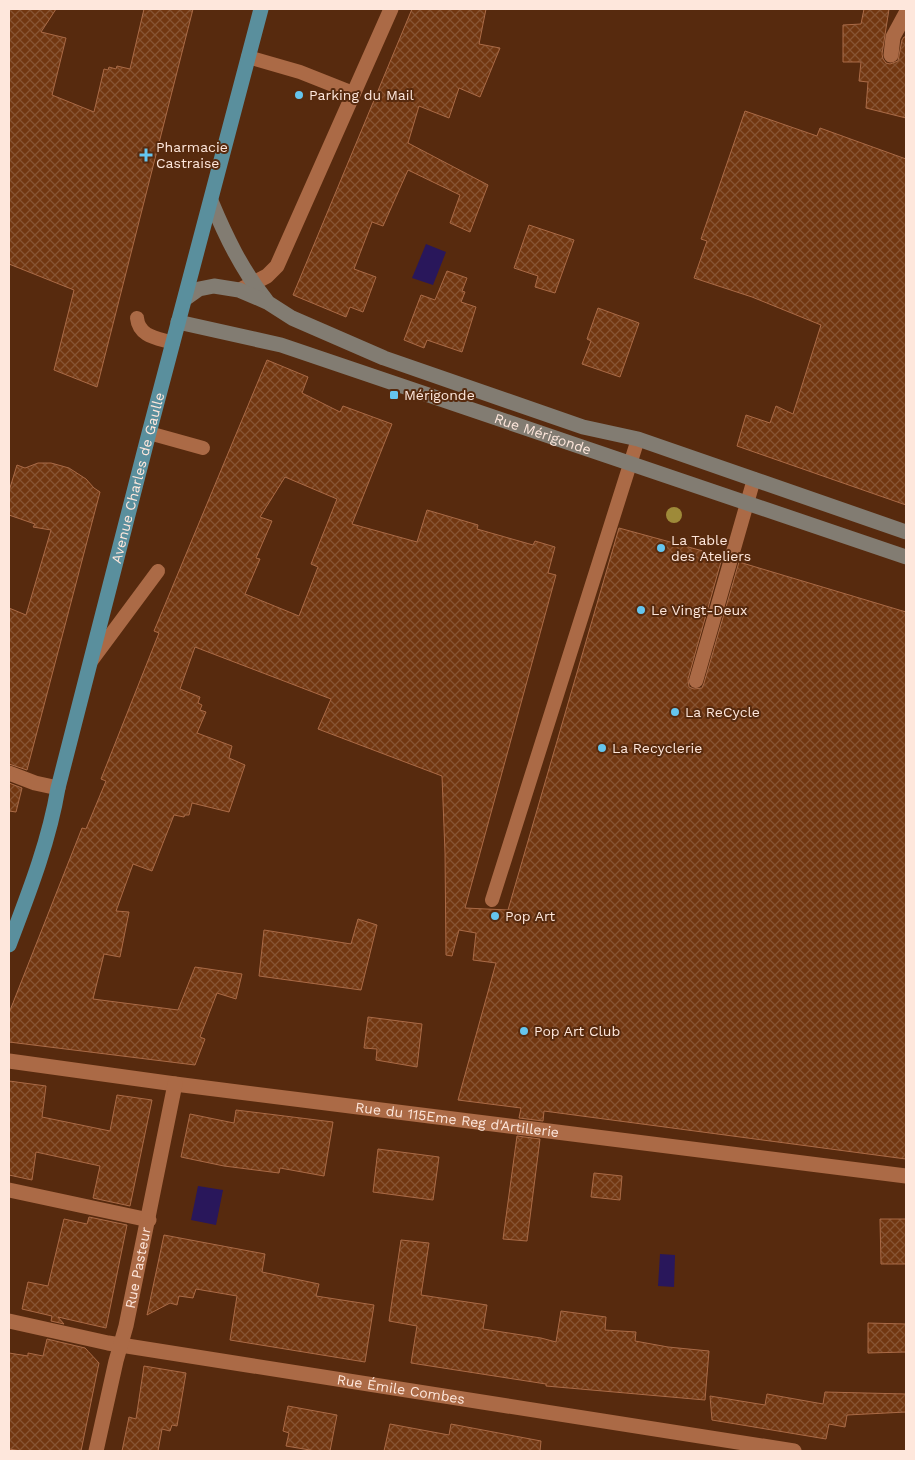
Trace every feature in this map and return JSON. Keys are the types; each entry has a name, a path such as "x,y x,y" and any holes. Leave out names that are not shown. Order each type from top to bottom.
{"main road":[{"name":"Avenue Charles de Gaulle","path":"9,945 54,810 149,432 261,9"}],"street":[{"path":"211,201 246,287 267,276 277,266 391,9"},
{"path":"891,55 893,37 906,13"},
{"name":"Rue Mérigonde","path":"185,299 199,289 214,286 246,287 292,318 384,358 583,427 638,438 906,532"},
{"name":"Rue Mérigonde","path":"178,322 281,344 906,557"},
{"path":"9,773 35,783 58,788"},
{"name":"Rue du 115Eme Reg d'Artillerie","path":"9,1061 175,1084 906,1176"},
{"name":"Rue Pasteur","path":"96,1451 149,1220 175,1084"},
{"path":"9,1190 149,1220"},
{"name":"Rue Émile Combes","path":"9,1321 121,1344 794,1451"}],"lane":[{"path":"248,57 300,72 353,93"},
{"path":"136,318 137,325 146,334 173,343"},
{"path":"149,432 203,448"},
{"path":"492,900 638,438"},
{"path":"696,681 754,479"},
{"path":"90,662 158,571"}],"shaded area":[{"path":"426,244 446,252 433,285 412,278"},
{"path":"198,1186 223,1190 216,1225 191,1220"},
{"path":"660,1254 675,1255 674,1287 658,1286"}],"building":[{"path":"9,9 56,9 41,32 66,38 52,95 94,112 104,69 108,70 109,67 116,69 117,66 130,69 144,9 193,9 97,387 54,370 74,290 9,264"},
{"path":"412,9 486,9 479,44 500,48 480,97 459,88 449,118 419,106 408,143 488,185 470,232 450,223 460,195 408,170 383,226 372,222 354,269 376,277 363,312 350,307 346,317 293,295"},
{"path":"864,9 889,9 882,54 886,63 890,64 898,61 902,40 906,37 906,118 866,108 868,82 859,81 861,62 843,62 843,25 861,24"},
{"path":"745,111 817,136 820,128 906,159 906,505 737,446 746,415 770,423 776,406 793,414 821,325 752,297 694,278 707,241 701,239"},
{"path":"529,225 574,240 555,293 535,287 538,276 514,268"},
{"path":"447,271 467,278 462,291 465,292 461,302 476,307 462,352 427,340 424,348 404,340 421,295 435,300"},
{"path":"598,308 639,323 620,377 582,364 591,341 587,339"},
{"path":"267,360 308,377 302,393 340,412 343,406 392,424 352,524 417,542 427,510 478,525 477,529 533,545 535,541 555,547 548,573 556,575 465,908 508,910 619,528 722,558 688,679 689,687 694,689 702,688 704,683 739,562 906,612 906,1159 544,1111 543,1121 519,1118 521,1108 458,1100 496,963 473,960 476,933 459,930 452,956 446,955 442,776 318,729 331,699 195,647 180,689 200,697 198,703 202,705 200,710 206,712 197,733 232,746 229,758 245,765 229,812 192,803 189,815 184,817 174,815 152,871 133,864 116,911 129,912 120,957 104,954 93,999 178,1010 195,967 242,974 236,999 217,993 200,1037 205,1039 195,1065 9,1042 9,1013 82,828 86,829 106,781 101,779 159,633 154,631","holes":["285,477 337,499 311,564 318,567 299,616 245,594 260,559 256,558 272,521 260,517"]},
{"path":"38,463 51,463 69,468 86,479 100,492 27,770 9,764 9,608 26,615 51,530 33,527 35,524 9,515 9,491 17,465 25,468"},
{"path":"9,783 22,788 16,812 9,811"},
{"path":"358,919 377,925 361,990 259,976 264,930 351,944"},
{"path":"368,1017 422,1024 417,1067 376,1060 377,1049 364,1048"},
{"path":"9,1081 46,1086 42,1117 110,1131 117,1095 152,1100 130,1206 93,1198 100,1166 36,1152 32,1180 9,1175"},
{"path":"236,1110 333,1122 324,1176 280,1168 279,1173 224,1166 181,1157 190,1114 234,1123"},
{"path":"517,1136 540,1139 527,1241 503,1239"},
{"path":"378,1149 439,1157 433,1200 373,1192"},
{"path":"594,1173 622,1176 620,1200 591,1197"},
{"path":"89,1217 127,1225 106,1328 58,1317 64,1324 51,1321 52,1316 22,1309 28,1282 48,1286 64,1219 87,1224"},
{"path":"880,1219 906,1219 906,1264 881,1264"},
{"path":"164,1235 265,1254 262,1272 319,1284 316,1296 374,1305 365,1362 230,1340 237,1296 196,1289 193,1298 179,1296 177,1305 170,1303 147,1315"},
{"path":"401,1240 429,1243 421,1295 487,1305 483,1329 556,1342 561,1311 606,1317 605,1330 636,1332 635,1341 668,1347 709,1351 705,1400 546,1386 546,1384 411,1363 417,1326 389,1321"},
{"path":"868,1323 906,1324 906,1352 868,1353"},
{"path":"47,1339 85,1348 99,1363 81,1451 21,1451 9,1449 9,1353 28,1356 28,1353 43,1356"},
{"path":"144,1366 186,1373 177,1426 172,1425 170,1431 162,1429 158,1451 122,1451 129,1417 136,1419"},
{"path":"825,1392 906,1394 906,1412 847,1415 845,1427 829,1424 826,1439 712,1420 710,1396 765,1405 767,1394 823,1404"},
{"path":"288,1406 337,1415 330,1451 316,1451 286,1446 289,1433 283,1431"},
{"path":"390,1424 449,1435 451,1424 541,1441 540,1451 384,1451"}],"place":[{"name":"Parking du Mail","path":"299,95"},
{"name":"Pharmacie Castraise","path":"146,155"},
{"name":"Mérigonde","path":"394,395"},
{"name":"La Table des Ateliers","path":"661,548"},
{"name":"Le Vingt-Deux","path":"641,610"},
{"name":"La ReCycle","path":"675,712"},
{"name":"La Recyclerie","path":"602,748"},
{"name":"Pop Art","path":"495,916"},
{"name":"Pop Art Club","path":"524,1031"}]}
